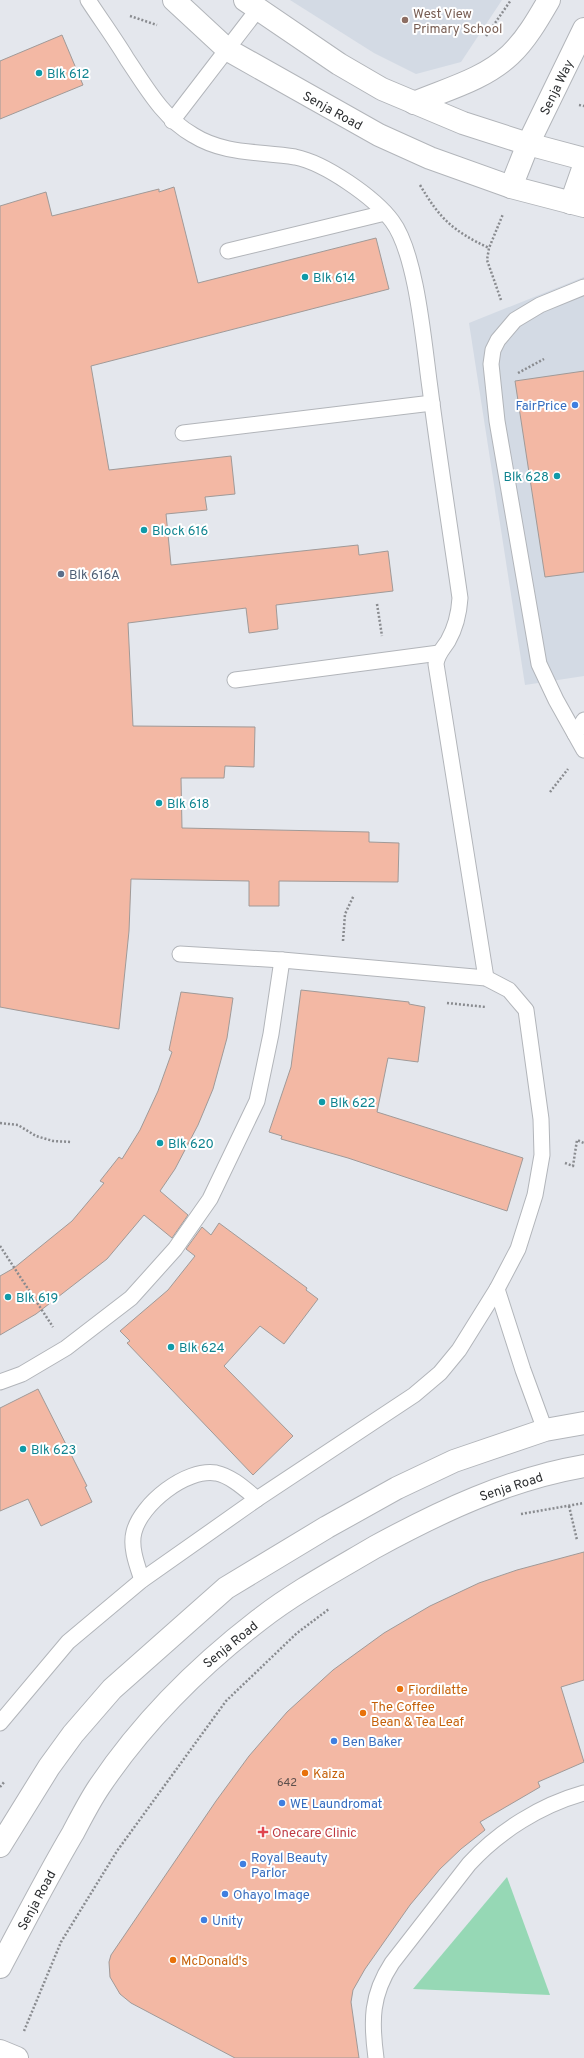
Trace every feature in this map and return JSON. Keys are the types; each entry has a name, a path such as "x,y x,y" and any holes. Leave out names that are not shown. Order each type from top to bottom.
{"street":[{"name":"Senja Road","path":"174,0 228,50 379,135 430,158 511,187 577,205 584,166"},
{"path":"414,103 472,80 492,69 510,55 531,29 549,0"},
{"path":"251,5 357,75 414,103 463,123 528,144 584,159"},
{"name":"Senja Way","path":"528,144 584,29"},
{"path":"511,187 528,144"},
{"path":"0,1846 49,1767 73,1734 112,1689 226,1588 282,1553 397,1488 454,1461 545,1430 584,1423"},
{"name":"Senja Road","path":"0,1967 56,1861 99,1788 143,1730 199,1669 261,1618 327,1574 411,1528 460,1503 514,1483 563,1469 584,1466"},
{"path":"0,2051 17,2058"}],"lane":[{"path":"88,0 148,90 172,121 192,135 220,148 234,151 294,157 313,163 360,191 385,213 398,232 408,260 419,314 460,598 457,623 448,641 439,653 437,668 486,978"},
{"path":"172,121 228,50 251,5"},
{"path":"228,251 385,213"},
{"path":"584,287 540,305 515,320 498,340 493,350 491,364 497,421 538,664 584,750"},
{"path":"184,433 432,403"},
{"path":"235,680 439,653"},
{"path":"575,734 584,720"},
{"path":"0,1723 68,1642 142,1580 257,1499 414,1395 440,1373 460,1350 497,1289 518,1249 536,1195 542,1155 541,1120 526,1010 509,990 486,978 282,960 180,954"},
{"path":"0,1382 22,1374 66,1348 131,1298 175,1249 210,1199 257,1101 271,1034 282,960"},
{"path":"497,1289 523,1370 545,1430"},
{"path":"142,1580 133,1550 133,1533 138,1518 153,1501 175,1485 193,1475 204,1472 215,1473 231,1479 257,1499"},
{"path":"376,2058 372,2015 376,1997 382,1978 411,1938 482,1850 534,1813 584,1793"}],"path":[{"path":"484,38 511,0"},
{"path":"419,182 444,220 464,236 489,248"},
{"path":"502,305 487,260 489,248 505,209"},
{"path":"377,604 386,660"},
{"path":"550,792 563,774"},
{"path":"341,965 345,914 354,895"},
{"path":"0,1124 18,1125 36,1136 53,1141 71,1142"},
{"path":"0,1246 66,1348"},
{"path":"515,1516 584,1503"},
{"path":"570,1506 577,1540"},
{"path":"29,2022 61,1942 117,1851 226,1701 297,1633 332,1607"}],"shaded area":[{"name":"West View Primary School","path":"290,0 502,0 461,62 416,74 374,53"},
{"path":"584,277 584,676 525,685 469,323"}],"green space":[{"path":"507,1877 550,1995 413,1989"}],"building":[{"name":"Blk 612","path":"62,35 83,85 0,119 0,61"},
{"path":"174,187 198,283 376,238 389,289 91,366 109,470 231,456 235,494 205,497 207,510 166,514 171,565 358,545 359,555 388,551 393,591 276,605 278,629 249,633 246,608 128,623 133,726 255,727 254,767 225,766 224,778 181,778 182,828 369,832 369,842 399,843 398,882 279,881 279,906 249,906 249,881 131,879 129,931 119,1029 0,1007 0,206 46,192 52,216 159,189 159,192"},
{"name":"Blk 628","path":"584,371 584,572 545,577 515,381"},
{"name":"Blk 622","path":"301,990 409,1002 409,1004 425,1007 418,1062 388,1058 377,1112 523,1158 507,1211 348,1158 281,1139 282,1136 269,1132 291,1067"},
{"name":"Blk 620","path":"181,992 233,998 227,1038 213,1089 198,1125 175,1169 160,1191 188,1215 172,1238 144,1215 107,1259 36,1314 0,1335 0,1276 14,1268 72,1221 104,1183 100,1181 119,1157 122,1159 140,1130 158,1091 172,1052 169,1050"},
{"name":"Blk 624","path":"219,1223 307,1288 306,1290 318,1299 284,1344 260,1326 224,1366 293,1436 253,1475 127,1343 130,1341 120,1331 168,1290 195,1256 186,1249 202,1227 211,1235"},
{"name":"Blk 623","path":"38,1389 87,1486 85,1487 92,1502 41,1526 28,1499 0,1511 0,1408"},
{"path":"584,1552 584,1680 561,1687 584,1762 538,1782 540,1787 480,1822 485,1830 461,1849 440,1869 410,1905 365,1969 353,1990 351,2002 359,2058 235,2058 131,2003 120,1994 110,1977 109,1962 111,1955 216,1801 249,1756 287,1712 333,1670 384,1633 430,1606 479,1583 517,1570"}],"place":[{"name":"West View Primary School","path":"405,20"},
{"name":"Blk 612","path":"39,73"},
{"name":"Blk 614","path":"305,277"},
{"name":"FairPrice","path":"575,405"},
{"name":"Blk 628","path":"557,476"},
{"name":"Block 616","path":"144,530"},
{"name":"Blk 616A","path":"61,574"},
{"name":"Blk 618","path":"159,803"},
{"name":"Blk 622","path":"322,1102"},
{"name":"Blk 620","path":"160,1143"},
{"name":"Blk 619","path":"8,1297"},
{"name":"Blk 624","path":"171,1347"},
{"name":"Blk 623","path":"23,1449"},
{"name":"Fiordilatte","path":"400,1689"},
{"name":"The Coffee Bean & Tea Leaf","path":"363,1713"},
{"name":"Ben Baker","path":"334,1741"},
{"name":"Kaiza","path":"305,1773"},
{"name":"WE Laundromat","path":"282,1803"},
{"name":"Onecare Clinic","path":"263,1832"},
{"name":"Royal Beauty Parlor","path":"243,1864"},
{"name":"Ohayo Image","path":"225,1894"},
{"name":"Unity","path":"204,1920"},
{"name":"McDonald's","path":"173,1960"}]}
